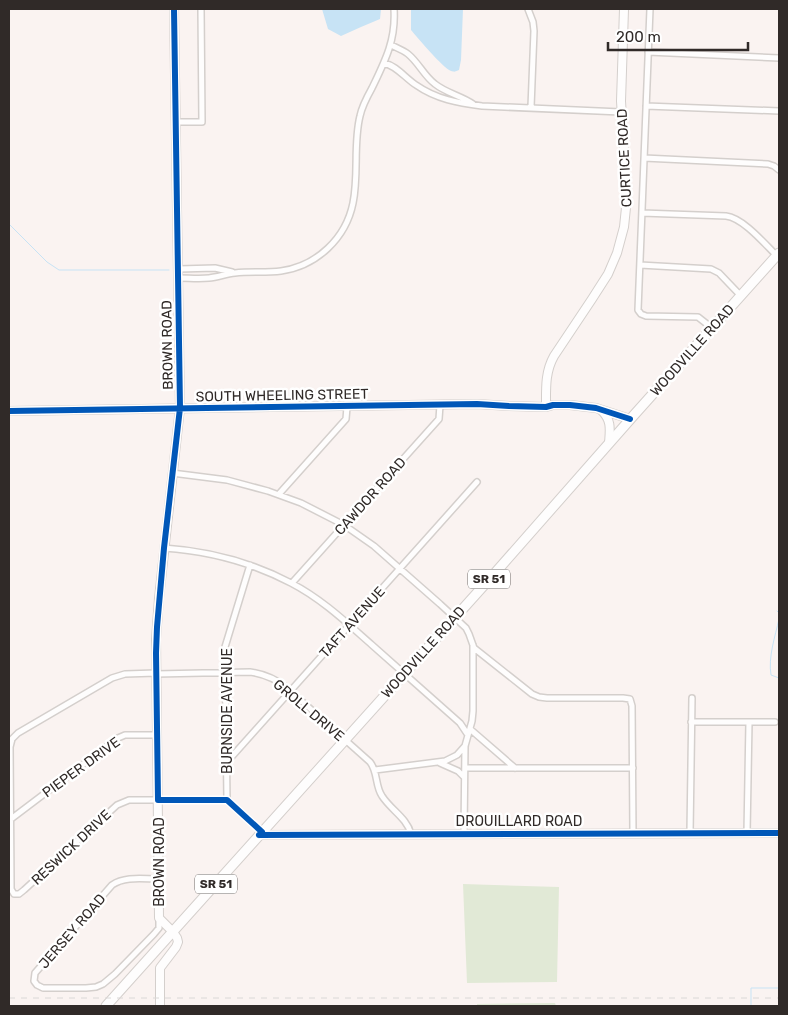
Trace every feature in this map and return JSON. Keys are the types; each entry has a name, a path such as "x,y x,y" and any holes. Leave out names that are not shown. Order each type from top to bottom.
{"main road":[{"name":"WOODVILLE ROAD","path":"106,1006 495,573 778,254"}],"street":[{"name":"BROWN ROAD","path":"173,932 159,918 156,673 157,620 180,408 174,9"},
{"path":"176,122 202,122 201,9"},
{"path":"179,278 210,278 235,272 280,271 299,266 323,252 340,234 348,220 354,199 360,115 391,45 394,9"},
{"path":"528,9 534,31 531,107"},
{"name":"CURTICE ROAD","path":"546,406 546,377 551,362 603,283 621,243 626,203 622,112 622,29 624,9"},
{"path":"650,9 638,308 640,313 644,315 698,318 712,328"},
{"path":"391,45 409,55 434,84 469,101 473,105"},
{"path":"648,52 779,58"},
{"path":"384,63 395,68 421,89 437,97 460,103 622,112"},
{"path":"646,106 779,111"},
{"path":"644,158 768,164 779,170"},
{"path":"642,212 733,217 742,222 778,254"},
{"path":"640,265 714,270 741,296"},
{"path":"179,269 215,268 235,272"},
{"name":"CAWDOR ROAD","path":"292,583 439,419 440,405"},
{"name":"SOUTH WHEELING STREET","path":"9,410 570,405 599,409 630,419"},
{"path":"279,494 346,419 347,407"},
{"path":"599,409 606,415 610,423 609,443"},
{"path":"172,473 228,480 279,494 344,525 374,546 400,568 468,630 472,645 473,711 465,746 464,834"},
{"name":"TAFT AVENUE","path":"226,762 478,482"},
{"path":"164,548 208,553 229,558 261,569 292,583 321,602 349,625 460,723 468,735"},
{"name":"BURNSIDE AVENUE","path":"227,800 225,644 250,565"},
{"path":"472,645 525,689 539,697 630,699 632,706 633,833"},
{"name":"GROLL DRIVE","path":"10,819 10,747 12,739 18,733 112,678 125,674 250,672 266,675 279,681 370,762 375,770 380,793 406,823 411,834"},
{"path":"690,833 692,698"},
{"path":"691,722 775,722"},
{"path":"747,833 749,722"},
{"path":"470,728 515,768"},
{"name":"PIEPER DRIVE","path":"10,819 118,738 125,735 158,735"},
{"path":"375,770 439,762 457,755 465,746"},
{"path":"439,762 458,771 465,778"},
{"path":"465,768 633,768"},
{"name":"RESWICK DRIVE","path":"10,819 11,889 14,894 19,894 117,805 129,800 227,800"},
{"path":"227,800 260,834"},
{"name":"DROUILLARD ROAD","path":"260,834 779,833"},
{"name":"JERSEY ROAD","path":"158,880 126,879 112,885 39,968 33,979 35,984 43,988 75,988 96,987 108,981 157,931 160,924 159,918"},
{"path":"160,1006 160,968 178,942 173,932"}],"green space":[{"path":"463,884 559,887 557,982 467,983"},
{"path":"555,1003 556,1006 477,1006 477,1004"}],"water":[{"path":"322,9 381,9 380,19 341,36 328,29"},
{"path":"411,9 463,9 459,70 451,71 442,64 411,30"}],"waterway":[{"path":"9,224 47,262 59,270 169,270"},
{"path":"779,619 770,661 771,675 779,678"},
{"path":"751,1006 751,988 779,988"}],"railway":[{"path":"9,998 779,998"}],"cycle path":[{"path":"174,9 180,408 157,627 158,800 227,800 262,832 259,835"},
{"path":"9,411 477,404 546,407 570,405 596,408 630,419"},
{"path":"259,835 779,833"}]}
